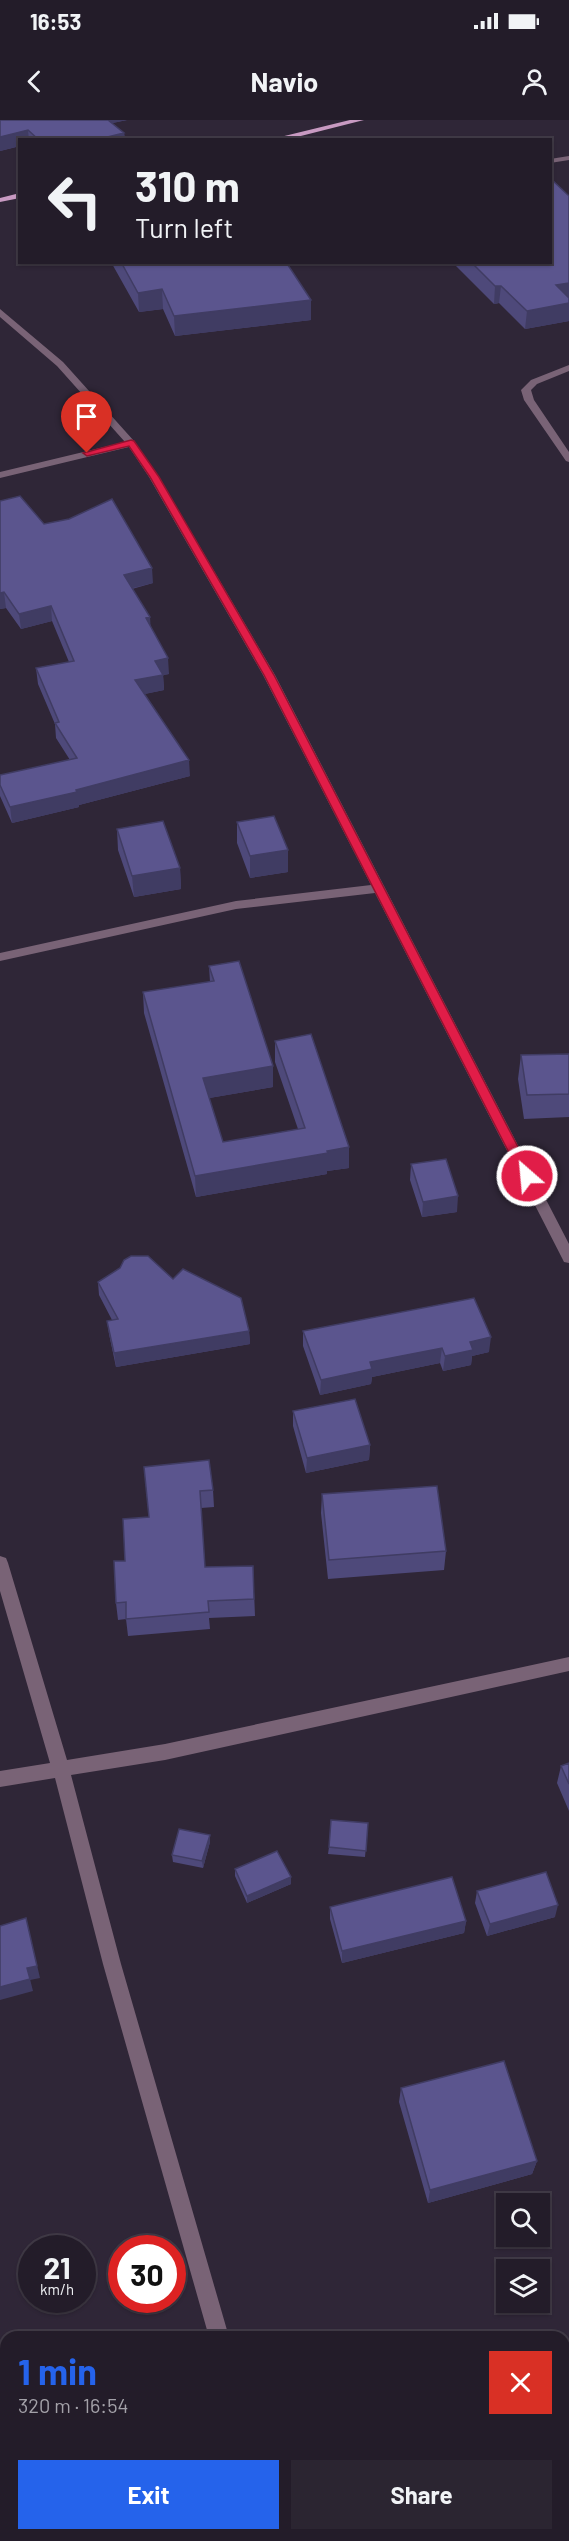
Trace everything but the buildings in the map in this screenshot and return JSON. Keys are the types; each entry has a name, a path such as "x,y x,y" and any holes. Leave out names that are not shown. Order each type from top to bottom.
{"main road":[{"path":"281,138 360,120"},
{"path":"0,200 18,196"}],"street":[{"path":"552,160 569,158"},
{"path":"0,312 60,364 131,442 154,477 269,675 569,1258"},
{"path":"569,368 534,382 526,390 529,400 569,459"},
{"path":"0,475 131,442"},
{"path":"0,957 236,905 380,888"},
{"path":"0,1563 61,1769 112,1964 217,2331"},
{"path":"0,1779 165,1752 569,1664"}],"route":[{"path":"87,453 131,442 154,477 269,675 527,1176"}]}
